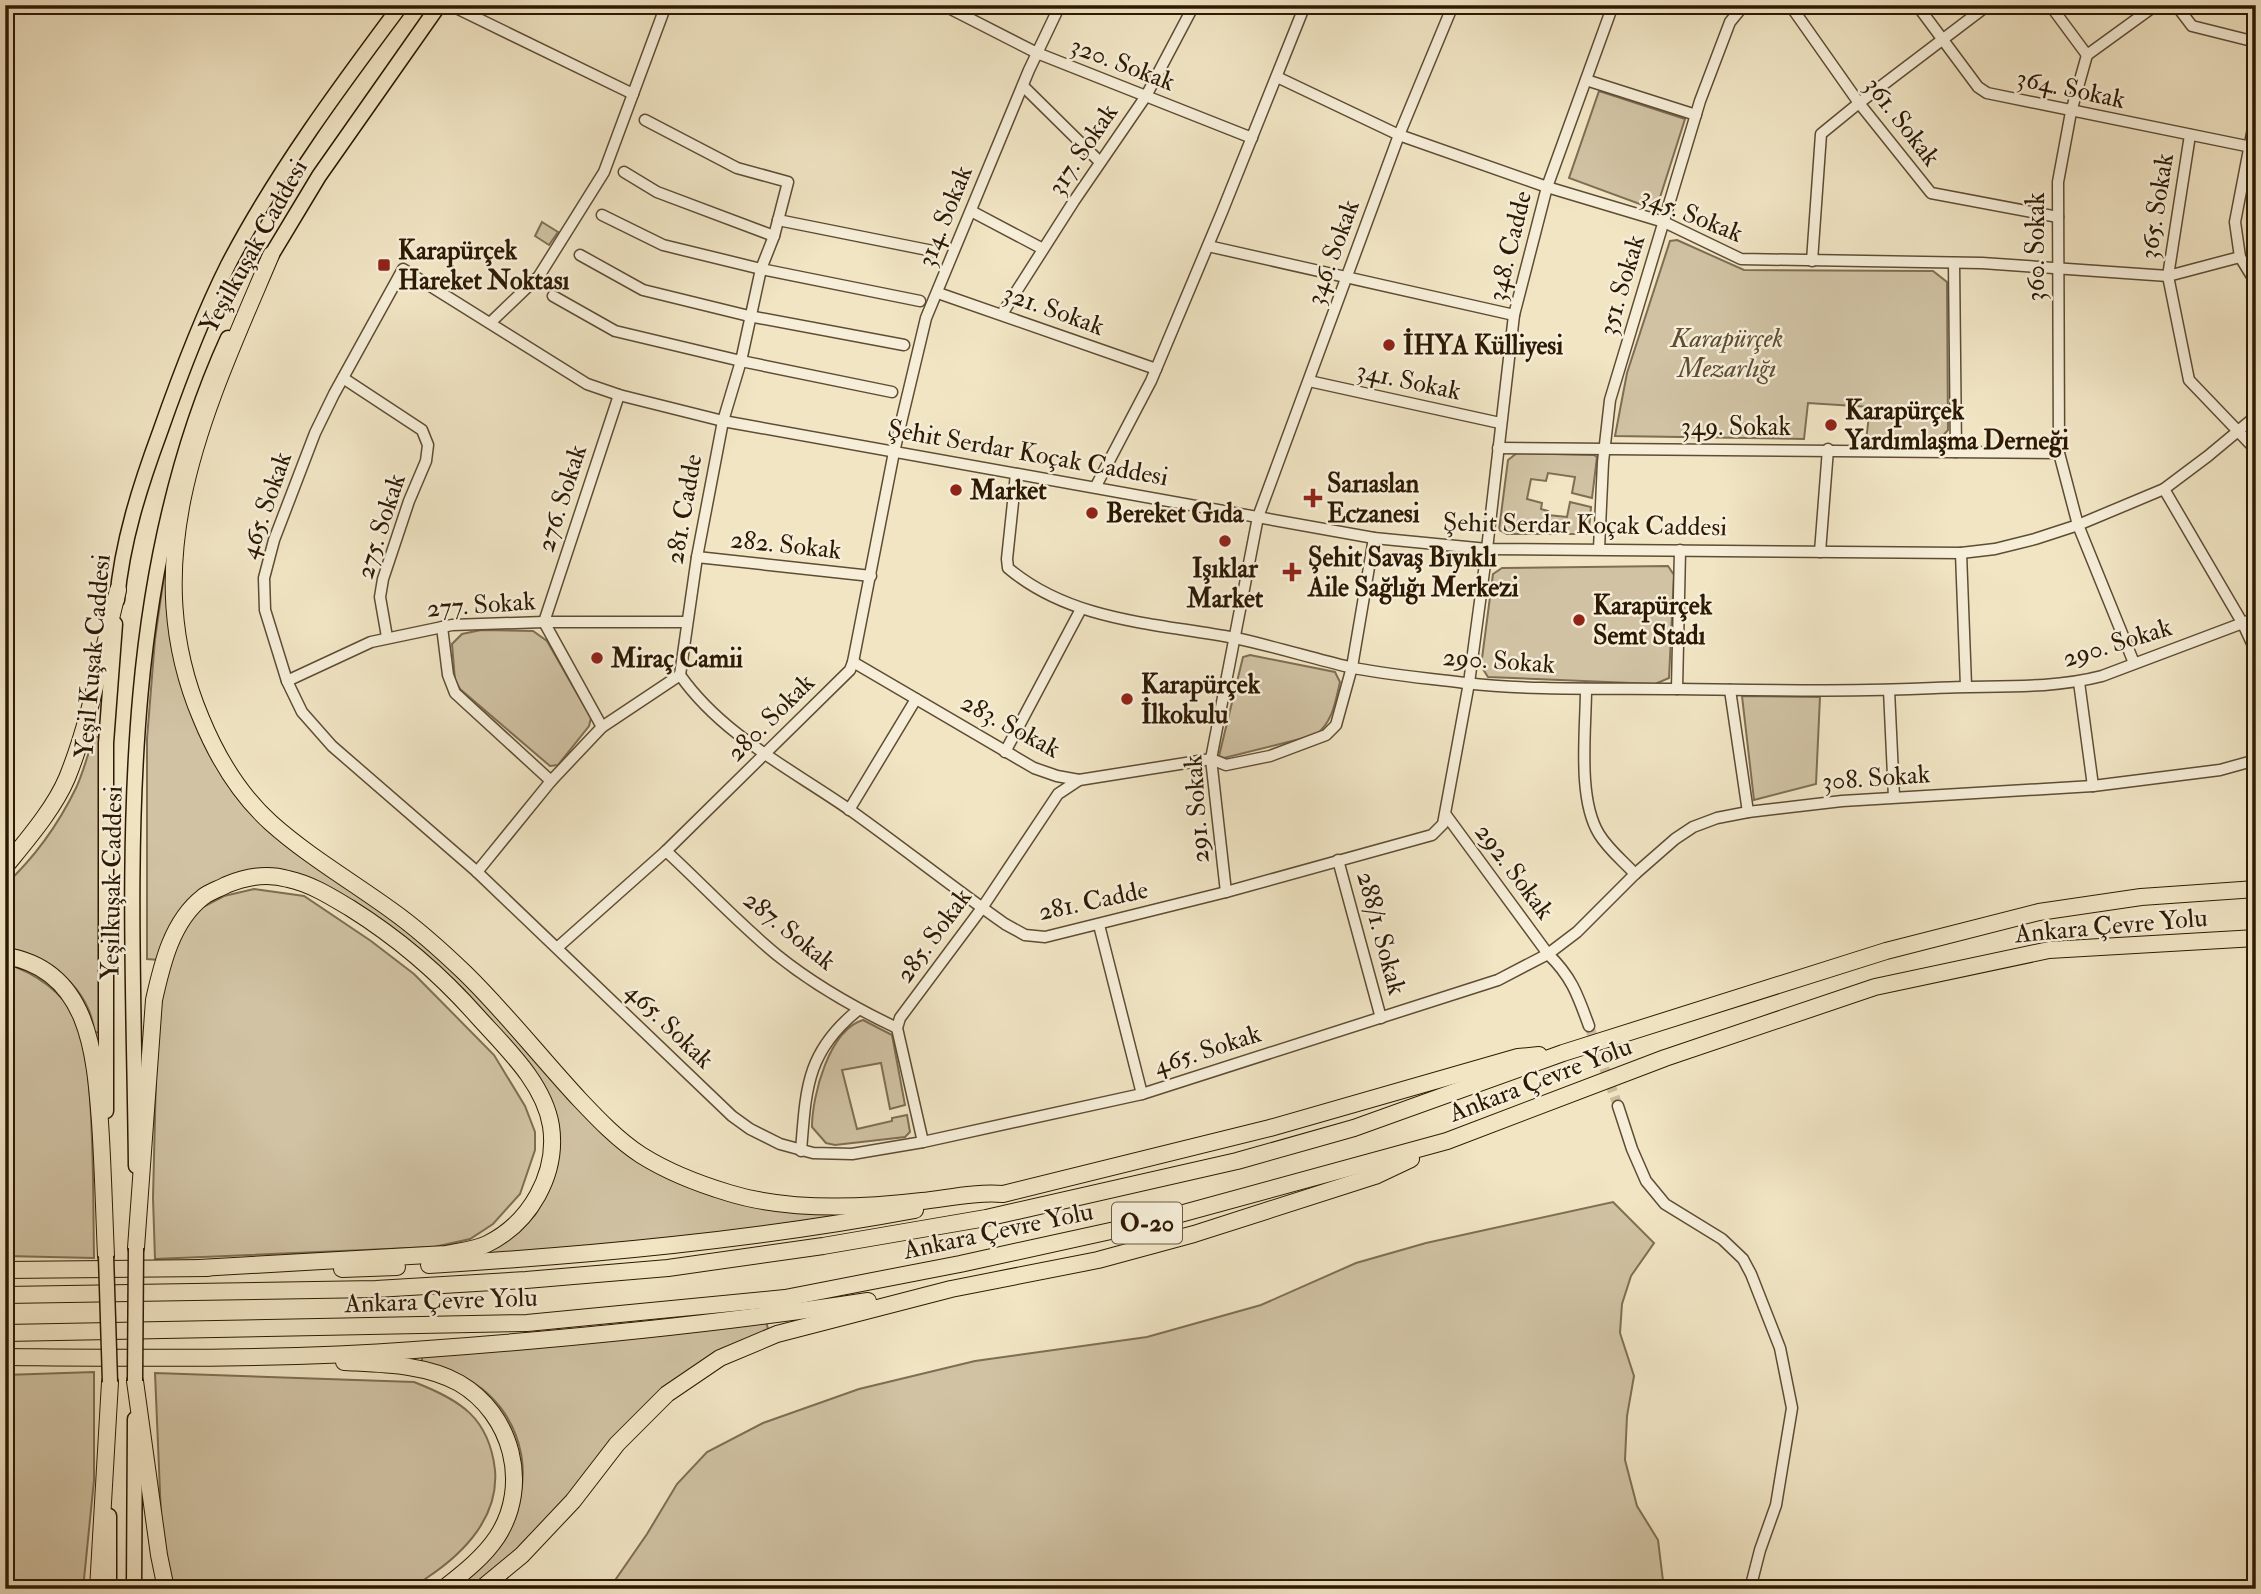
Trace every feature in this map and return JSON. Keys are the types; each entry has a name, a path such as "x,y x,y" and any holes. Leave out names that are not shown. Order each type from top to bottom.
{"highway":[{"path":"271,255 221,375 191,459 181,504 174,572 176,630 186,674 210,739 234,782 268,820 315,859 392,911 441,950 493,1000 549,1067 598,1119 639,1153 682,1177 733,1195 788,1203 850,1205 919,1201 984,1192 1003,1194"},
{"path":"5,867 39,824 66,780 85,722 118,590"},
{"path":"136,1248 154,1000 162,965 172,939 183,919 203,896 240,880 264,876 287,878 319,889 388,932 455,991 514,1057 537,1090 551,1126 550,1162 536,1198 518,1224 486,1245 446,1254 200,1268"},
{"name":"Ankara Çevre Yolu","path":"5,1295 376,1289 668,1268 823,1247 986,1218 1237,1161 1354,1128 1563,1053 1886,951 2039,912 2141,897 2256,889"},
{"name":"Ankara Çevre Yolu","path":"5,1333 527,1323 785,1298 960,1264 1147,1223 1447,1141 1665,1058 1875,987 2049,950 2256,938"},
{"path":"5,956 35,965 58,981 75,1003 89,1034 99,1107 106,1256"},
{"path":"8,1269 364,1270 544,1257 822,1227 1003,1194 1270,1128 1517,1057 1563,1053"},
{"path":"5,1359 226,1357 412,1350 754,1318 951,1289 1098,1260 1206,1230 1375,1176 1447,1141"},
{"path":"481,1589 522,1555 573,1501 617,1444 667,1394 720,1358 776,1334 951,1289"},
{"path":"226,1357 381,1364 426,1370 459,1383 487,1404 506,1434 513,1460 515,1488 497,1536 468,1570 443,1589"},
{"path":"135,1381 166,1589"},
{"path":"98,1589 110,1382"}],"main road":[{"name":"Yeşil Kuşak Caddesi","path":"109,1589 106,743 118,590 136,498 183,366 218,287 271,190 401,5"},
{"name":"Yeşilkuşak Caddesi","path":"134,1589 136,1248 133,848 144,651 151,599 170,509 191,433 206,389 237,317 271,255 332,157 439,5"}],"street":[{"path":"450,5 633,93"},
{"path":"491,322 539,276 591,195 616,146 666,5"},
{"name":"320. Sokak","path":"943,5 1037,53 1252,138"},
{"name":"314. Sokak","path":"894,452 926,318 1037,53 1060,5"},
{"name":"317. Sokak","path":"1002,314 1146,96 1194,5"},
{"path":"1096,486 1156,369 1305,5"},
{"name":"346. Sokak","path":"1258,517 1399,135 1453,5"},
{"name":"348. Cadde","path":"1488,549 1514,315 1547,187 1613,5"},
{"name":"351. Sokak","path":"1599,549 1610,400 1696,115 1730,22 1744,5"},
{"name":"361. Sokak","path":"1790,5 1859,103 1931,193 2058,217"},
{"name":"364. Sokak","path":"1917,5 1978,87 1987,93 2253,147"},
{"path":"1812,261 1821,134 1988,5"},
{"path":"2050,5 2087,55 2156,5"},
{"path":"2176,5 2192,26 2256,42"},
{"name":"360. Sokak","path":"2087,55 2071,111 2058,182 2059,453 2078,525 2133,663"},
{"name":"345. Sokak","path":"1277,77 1399,135 1547,187 1664,222 1741,259 1954,263 2168,276 2240,257"},
{"path":"1586,80 1696,115"},
{"path":"1023,86 1100,162"},
{"path":"2256,113 2253,147 2235,222 2240,257 2256,282"},
{"name":"281. Cadde","path":"645,120 737,168 788,182 774,236 761,269 741,361 723,421 697,557 680,675 723,722 765,755 849,810 982,908 1013,928 1035,937 1058,935 1098,925 1432,835 1443,824 1446,815"},
{"name":"365. Sokak","path":"2190,135 2168,276 2189,380 2256,450"},
{"path":"624,172 657,192 774,236"},
{"path":"971,211 1043,249"},
{"path":"602,215 663,245 761,269 920,301"},
{"path":"778,220 933,251"},
{"path":"1208,246 1514,315"},
{"path":"580,255 643,290 750,316 904,345"},
{"path":"1954,263 1956,452"},
{"name":"Şehit Serdar Koçak Caddesi","path":"403,270 491,322 575,377 619,396 723,421 1374,538 1488,549 1961,553 2013,545 2078,525 2164,489 2256,415"},
{"name":"465. Sokak","path":"403,270 325,412 274,540 264,578 265,610 287,681 303,712 332,746 477,872 558,947 724,1109 764,1137 801,1151 852,1154 923,1142 1142,1094 1498,980 1548,954"},
{"name":"321. Sokak","path":"938,293 1156,369"},
{"path":"553,296 615,331 741,361 892,392"},
{"name":"275. Sokak","path":"343,378 422,430 428,452 409,500 381,590 387,637"},
{"name":"341. Sokak","path":"1308,382 1500,423"},
{"name":"276. Sokak","path":"544,622 619,396"},
{"name":"349. Sokak","path":"1498,448 2059,453"},
{"path":"1820,552 1828,449"},
{"name":"280. Sokak","path":"558,947 666,851 842,678 853,662 894,452"},
{"name":"290. Sokak","path":"1016,474 1008,568 1019,578 1059,601 1132,621 1236,639 1352,667 1469,683 1586,689 1730,691 2050,685 2079,682 2256,618"},
{"path":"2164,489 2243,624 2256,652"},
{"name":"291. Sokak","path":"1226,892 1210,759 1236,639 1258,517"},
{"name":"283. Sokak","path":"853,662 1043,772 1079,780 1210,759 1226,765 1270,756 1326,735 1336,725 1352,667 1374,538"},
{"path":"1446,815 1469,683 1488,549"},
{"path":"1677,689 1680,550"},
{"path":"1961,553 1966,686"},
{"name":"282. Sokak","path":"697,557 871,576"},
{"path":"1005,752 1081,609"},
{"path":"544,622 602,727"},
{"name":"277. Sokak","path":"287,681 350,650 387,637 442,627 544,622 687,622"},
{"path":"442,627 448,675 455,693 551,780"},
{"path":"477,872 551,780 602,727 680,675"},
{"path":"2079,682 2092,786"},
{"path":"1586,689 1585,776 1591,817 1606,843 1635,874"},
{"path":"1889,690 1894,797"},
{"path":"1730,691 1748,812"},
{"path":"849,810 916,699"},
{"name":"308. Sokak","path":"1548,954 1577,932 1635,874 1675,839 1693,827 1717,818 1748,812 1894,797 2092,786 2220,770 2256,760"},
{"path":"1043,772 1058,794"},
{"name":"285. Sokak","path":"897,1028 900,1018 982,908 1058,794 1079,780"},
{"name":"292. Sokak","path":"1446,815 1548,954 1563,968 1571,980 1589,1026"},
{"name":"287. Sokak","path":"666,851 778,956 858,1010 897,1028"},
{"name":"288/1. Sokak","path":"1338,860 1381,1018"},
{"path":"1098,925 1142,1094"},
{"path":"801,1151 805,1104 814,1065 828,1039 858,1010"},
{"path":"897,1028 923,1142"},
{"path":"1618,1106 1646,1181 1665,1204 1722,1239 1742,1259 1751,1274 1780,1348 1792,1408 1776,1505 1750,1589"}],"green space":[{"path":"1599,91 1685,119 1656,210 1569,178"},
{"path":"542,222 558,232 549,245 535,236"},
{"name":"Karapürçek Mezarlığı","path":"1677,240 1744,270 1933,271 1947,282 1948,430 1939,440 1866,441 1870,407 1808,403 1804,439 1615,436 1627,373 1670,241"},
{"path":"1517,453 1597,457 1592,498 1572,493 1575,477 1548,473 1546,481 1531,479 1527,499 1542,503 1541,509 1548,511 1548,515 1567,517 1570,502 1591,507 1586,534 1507,534 1499,530 1508,460"},
{"name":"Karapürçek Semt Stadı","path":"1668,566 1674,575 1669,678 1655,684 1488,677 1481,666 1493,574 1502,568"},
{"path":"164,576 172,578 176,662 237,794 448,959 551,1073 667,1173 836,1213 837,1222 482,1261 482,1251 504,1243 535,1215 551,1185 559,1143 518,1050 463,989 412,943 287,873 200,893 159,960 147,959 147,739 155,639"},
{"path":"481,630 533,631 547,641 591,718 589,726 558,765 550,766 460,689 455,680 452,644 462,634"},
{"path":"1250,655 1335,672 1340,682 1337,697 1330,718 1316,735 1224,758 1219,756 1243,657"},
{"path":"1742,696 1820,697 1816,784 1754,800"},
{"path":"94,736 104,739 103,1033 94,1032 85,1002 64,976 36,957 5,948 5,885 36,852 62,814 79,782"},
{"path":"254,889 304,896 371,941 414,974 494,1055 525,1106 535,1132 535,1150 520,1194 493,1224 470,1239 434,1247 155,1259 153,1198 158,994 180,932 201,908 224,896"},
{"path":"5,963 38,978 57,993 72,1012 80,1031 91,1107 94,1258 5,1256"},
{"path":"863,1020 892,1035 905,1105 890,1109 881,1063 842,1070 857,1129 907,1115 910,1132 905,1137 835,1145 826,1143 812,1127 819,1082 832,1050 841,1037 851,1026"},
{"path":"1613,1202 1654,1243 1631,1276 1622,1304 1620,1333 1634,1376 1627,1416 1625,1460 1637,1506 1658,1540 1664,1589 1473,1589 1438,1580 1402,1589 609,1589 677,1484 707,1452 763,1423 859,1389 975,1361 1147,1337 1261,1305 1356,1263 1426,1243"},
{"path":"766,1321 769,1333 707,1361 526,1544 476,1589 455,1589 488,1560 507,1535 520,1497 523,1476 521,1455 516,1435 494,1400 478,1386 454,1372 422,1364 422,1353"},
{"path":"94,1372 94,1480 83,1589 5,1589 5,1375"},
{"path":"155,1373 414,1382 445,1396 470,1413 486,1436 492,1452 495,1487 485,1518 477,1532 454,1557 410,1589 170,1589 161,1516"}],"tunnel":[{"path":"1589,1026 1618,1106"}],"place":[{"name":"Karapürçek Hareket Noktası","path":"384,265"},
{"name":"İHYA Külliyesi","path":"1389,345"},
{"name":"Karapürçek Yardımlaşma Derneği","path":"1831,425"},
{"name":"Market","path":"956,490"},
{"name":"Sarıaslan Eczanesi","path":"1313,498"},
{"name":"Bereket Gıda","path":"1092,513"},
{"name":"Işıklar Market","path":"1225,541"},
{"name":"Şehit Savaş Bıyıklı Aile Sağlığı Merkezi","path":"1292,572"},
{"name":"Karapürçek Semt Stadı","path":"1579,620"},
{"name":"Miraç Camii","path":"597,658"},
{"name":"Karapürçek İlkokulu","path":"1127,699"}]}
